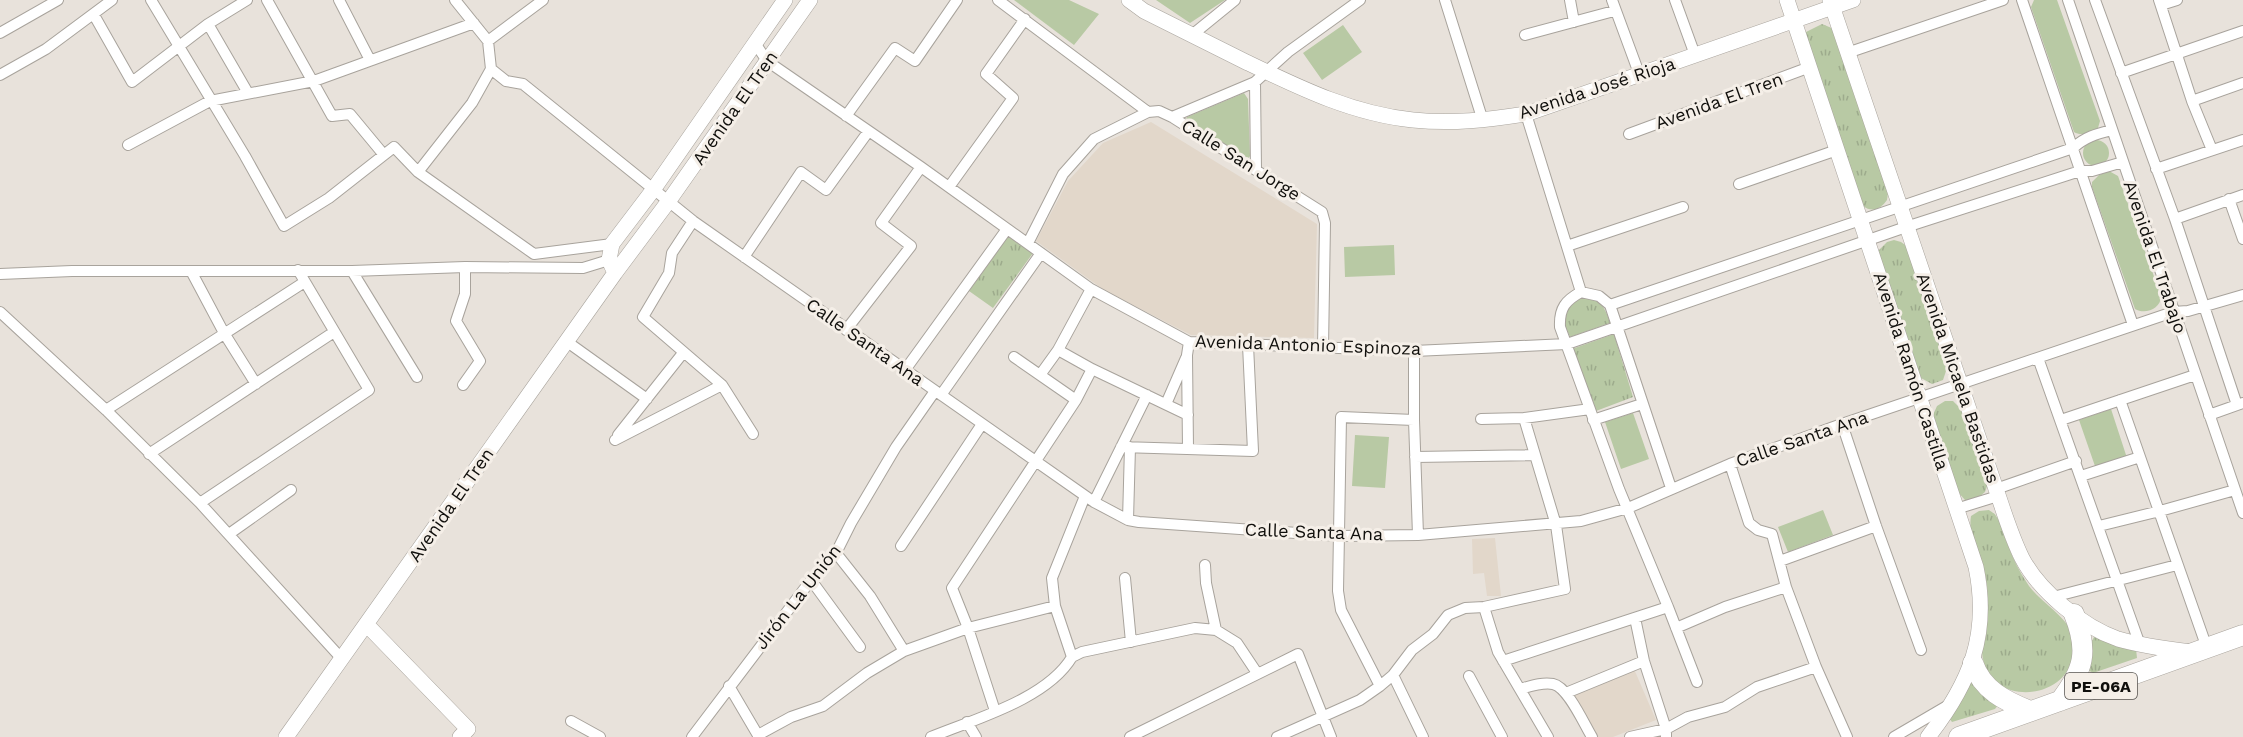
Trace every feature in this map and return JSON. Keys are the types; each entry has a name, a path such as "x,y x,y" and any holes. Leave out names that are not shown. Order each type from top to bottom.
{"highway":[{"path":"2060,701 2078,672 2083,659 2084,645 2074,614"},
{"name":"PE-06A","path":"1959,737 2243,635"},
{"path":"1973,663 1977,674 1996,695 2030,711"}],"main road":[{"name":"Avenida El Tren","path":"612,266 612,244 653,190 784,0"},
{"name":"Avenida El Tren","path":"286,737 566,341 612,266 668,202 810,0"},
{"name":"Avenida José Rioja","path":"1128,0 1144,11 1192,34 1260,76 1345,106 1377,114 1411,120 1446,122 1484,121 1526,114 1795,21 1831,3 1853,0"},
{"name":"Avenida Ramón Castilla","path":"1787,0 1976,567 1981,590 1982,614 1973,663 1953,703 1928,737"},
{"name":"Avenida Micaela Bastidas","path":"1831,3 1997,493 2023,560 2053,597 2074,614 2116,638 2140,645 2202,650"},
{"path":"367,625 466,734"}],"street":[{"path":"0,33 58,0"},
{"path":"0,75 46,49 112,0"},
{"path":"151,0 181,47 284,226 328,198 394,147 418,172 534,254 612,244"},
{"path":"94,15 132,82 181,47 208,24 247,0"},
{"path":"267,0 332,116 350,114 384,155"},
{"path":"339,0 370,60"},
{"path":"418,172 472,103 492,69 488,41 455,0"},
{"path":"488,41 543,0"},
{"path":"846,116 895,48 915,61 957,0"},
{"name":"Calle San Jorge","path":"998,0 1154,112 1172,117 1322,212 1325,223 1323,348"},
{"path":"1192,34 1235,0"},
{"path":"1172,117 1260,76 1288,52 1360,0"},
{"path":"1445,0 1484,121"},
{"path":"1570,0 1574,22"},
{"path":"1675,0 1695,56"},
{"path":"1847,53 2003,0"},
{"path":"2022,0 2133,325"},
{"name":"Avenida El Trabajo","path":"2068,0 2243,513"},
{"name":"Avenida El Trabajo","path":"2095,0 2240,404"},
{"path":"2177,0 2160,3 2192,101 2212,150"},
{"path":"1525,35 1574,22 1613,5 1640,75"},
{"path":"949,187 1013,98 986,74 1025,19"},
{"path":"208,24 248,93"},
{"path":"128,145 210,101 314,81 474,24"},
{"path":"2121,73 2243,31"},
{"name":"Avenida Antonio Espinoza","path":"755,43 767,61 921,167 1091,289 1189,342 1414,351 1567,344 1906,227 2080,171 2092,171 2123,162"},
{"name":"Avenida El Tren","path":"1629,134 1810,67"},
{"name":"Calle Santa Ana","path":"492,69 506,81 524,84 668,202 846,330 1089,499 1128,520 1208,528 1340,536 1418,534 1556,525 1604,516 1730,464 1842,424 2133,325 2174,312 2204,307 2243,294"},
{"path":"1256,170 1260,76"},
{"path":"2192,101 2243,83"},
{"path":"1028,243 1062,174 1094,139 1154,112"},
{"path":"1526,114 1581,292"},
{"path":"1610,305 2073,148 2092,135 2112,130"},
{"path":"744,257 801,172 826,190 868,132"},
{"path":"2156,169 2243,140"},
{"path":"1739,184 1837,150"},
{"path":"846,330 911,246 881,223 921,167"},
{"path":"2175,219 2243,195"},
{"path":"2229,200 2243,239"},
{"path":"1567,246 1683,207"},
{"path":"693,221 672,253 669,273 643,317 722,385 753,434"},
{"path":"905,370 1007,229"},
{"name":"Jirón La Unión","path":"692,737 811,580 836,553 896,447 1041,253"},
{"path":"0,274 612,266"},
{"path":"463,385 480,361 456,321 465,294 465,267"},
{"path":"200,503 369,390 303,283 298,270"},
{"path":"191,271 224,333 256,384"},
{"path":"352,271 417,377"},
{"path":"106,410 303,283"},
{"path":"1040,375 1058,350 1091,289"},
{"path":"1671,488 1610,305 1593,294 1581,292 1564,304 1559,314 1560,327 1592,415 1697,682"},
{"path":"0,312 106,410 200,503 341,658"},
{"path":"149,454 333,332"},
{"path":"566,341 647,399"},
{"path":"1188,448 1187,354 1189,342"},
{"path":"1126,447 1253,451 1248,345"},
{"path":"1058,350 1188,415"},
{"path":"1414,351 1418,534"},
{"path":"683,353 615,440 722,385"},
{"path":"1166,404 1187,354"},
{"path":"1014,357 1076,400"},
{"path":"2038,358 2140,645"},
{"path":"994,711 969,628 952,588 1076,400 1092,369"},
{"path":"2061,420 2195,375"},
{"path":"1072,657 1055,606 1052,578 1089,499 1126,447 1147,395"},
{"path":"2120,400 2160,511 2202,650"},
{"path":"1481,419 1592,415 1642,404"},
{"path":"2209,415 2240,404"},
{"path":"1380,686 1341,610 1338,591 1341,417 1414,420"},
{"path":"1277,737 1360,700 1380,686 1393,675 1412,650 1433,634 1448,615 1465,608 1484,607 1565,589 1556,525 1524,418"},
{"path":"901,546 982,424"},
{"path":"1842,424 1921,650"},
{"path":"1126,447 1128,520"},
{"path":"1415,457 1535,455"},
{"path":"2081,476 2140,458"},
{"path":"1956,509 2076,461"},
{"path":"1730,464 1749,523 1758,530 1772,534 1786,587 1815,667 1847,737"},
{"path":"228,534 291,490"},
{"path":"2099,526 2235,490"},
{"path":"1780,561 1876,526"},
{"path":"836,553 870,596 904,651"},
{"path":"1205,564 1206,583 1216,630"},
{"path":"2053,597 2177,565"},
{"path":"1125,578 1131,642"},
{"path":"811,580 860,647"},
{"path":"1676,628 1786,587"},
{"path":"729,686 759,736 791,717 823,706 867,673 904,651 969,628 1055,606"},
{"path":"1484,607 1498,652 1548,737"},
{"path":"1503,661 1668,607"},
{"path":"1635,618 1644,661 1666,733"},
{"path":"931,737 1038,690 1065,668 1072,657 1082,652 1195,628 1216,630 1237,643 1257,673"},
{"path":"1130,737 1298,654 1331,737"},
{"path":"1566,693 1644,661"},
{"path":"1630,737 1666,733 1688,717 1725,707 1756,687 1815,667"},
{"path":"1393,675 1423,737"},
{"path":"1469,676 1502,737"},
{"path":"1520,689 1541,683 1556,684 1566,693 1592,737"},
{"path":"1894,737 1953,703"},
{"path":"571,721 600,737"},
{"path":"967,722 975,737"}],"shaded area":[{"path":"1151,122 1317,224 1314,338 1191,335 1104,290 1036,241 1068,181 1103,143"},
{"path":"1495,538 1501,596 1487,596 1484,573 1473,574 1472,539"},
{"path":"1634,669 1656,720 1613,737 1596,737 1573,695"}],"green space":[{"path":"1014,0 1069,0 1099,14 1074,45"},
{"path":"1156,0 1225,0 1190,23"},
{"path":"2034,0 2057,0 2100,121 2098,128 2083,134 2074,132 2031,7"},
{"path":"1822,24 1834,29 1888,193 1887,200 1876,209 1863,206 1805,39 1806,32"},
{"path":"1343,25 1362,52 1322,80 1303,53"},
{"path":"1244,93 1248,99 1250,156 1248,159 1186,120 1187,117"},
{"path":"2096,140 2105,144 2109,153 2105,162 2096,166 2087,162 2083,153 2087,144"},
{"path":"2109,171 2118,176 2161,296 2160,301 2152,310 2135,309 2092,187 2092,182 2099,175"},
{"path":"1009,235 1033,253 993,308 969,291"},
{"path":"1894,240 1908,247 1947,368 1943,380 1932,384 1921,378 1878,251 1887,242"},
{"path":"1394,245 1395,275 1345,277 1344,247"},
{"path":"1582,297 1588,297 1601,304 1610,323 1570,337 1564,323 1568,306"},
{"path":"1614,334 1633,397 1596,411 1572,349"},
{"path":"1945,401 1953,401 1963,411 1987,486 1985,492 1974,501 1965,500 1957,491 1933,415 1937,406"},
{"path":"2111,409 2127,458 2096,469 2079,420"},
{"path":"1633,413 1649,459 1621,469 1605,422"},
{"path":"1355,435 1389,437 1385,488 1352,486"},
{"path":"1823,510 1833,535 1788,552 1778,527"},
{"path":"1989,510 1998,519 2014,561 2029,586 2063,619 2073,635 2073,654 2068,669 2059,681 2032,692 2017,691 2003,686 1991,677 1984,663 1982,635 1987,586 1970,524 1971,516 1979,511"},
{"path":"2094,637 2136,649 2137,658 2093,673 2088,670 2091,643"},
{"path":"1976,682 1998,705 1995,709 1952,722 1949,718 1971,683"}]}
